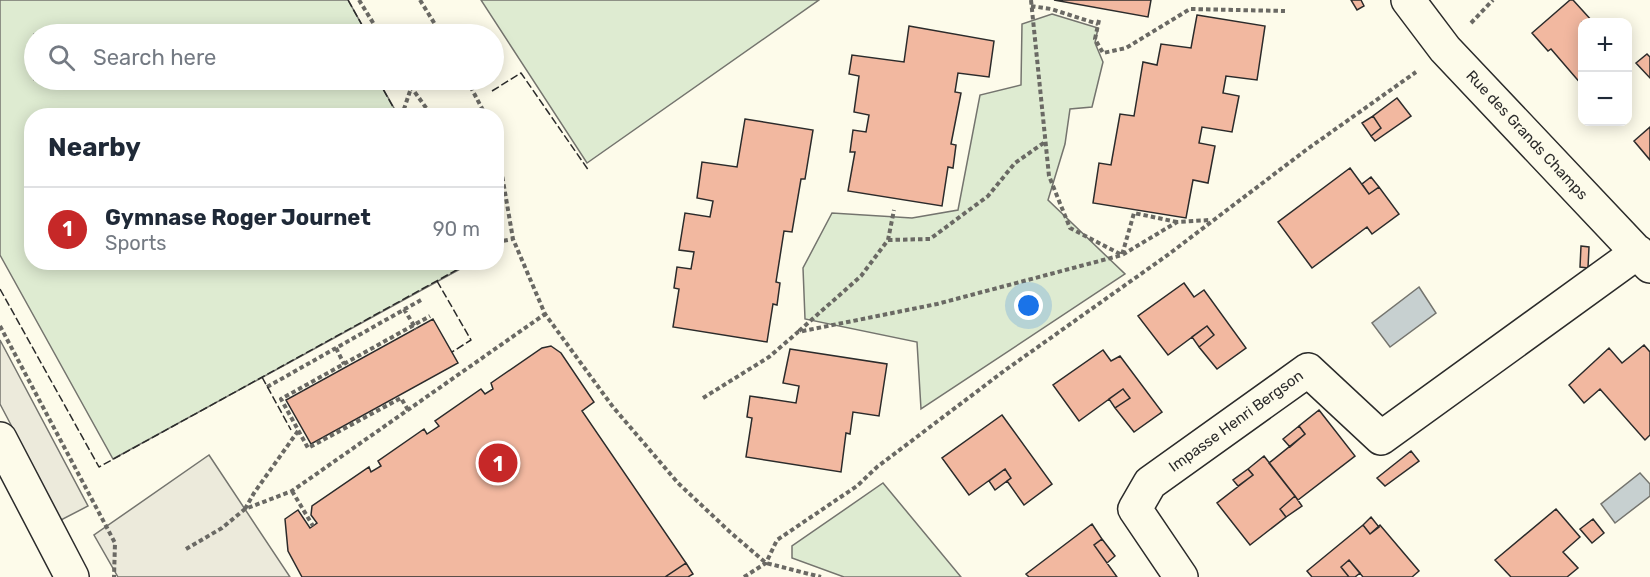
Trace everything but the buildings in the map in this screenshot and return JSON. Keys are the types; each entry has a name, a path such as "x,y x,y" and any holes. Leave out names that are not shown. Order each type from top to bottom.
{"street":[{"name":"Rue des Grands Champs","path":"1408,0 1446,49 1644,259"},
{"name":"Impasse Henri Bergson","path":"1181,577 1135,509 1150,483 1308,369 1381,438 1644,259"},
{"path":"0,439 72,577"}],"path":[{"path":"359,0 374,24"},
{"path":"420,0 435,24"},
{"path":"1031,0 1048,176 1070,228 1122,255"},
{"path":"1031,6 1099,22 1095,39 1103,53 1126,48 1190,9 1285,11"},
{"path":"744,577 766,563 777,540 857,486 878,467 1004,371 1169,254 1446,49"},
{"path":"404,108 410,90"},
{"path":"413,90 426,108"},
{"path":"472,90 482,108"},
{"path":"888,240 930,239 988,196 1015,162 1046,142"},
{"path":"504,185 513,239 545,314 613,407 678,483 766,563 821,577"},
{"path":"703,398 769,357 861,276 888,240 894,210"},
{"path":"1122,255 1134,213 1177,222 1212,220"},
{"path":"798,332 937,304 1122,255 1177,222"},
{"path":"504,241 513,239"},
{"path":"267,387 421,300"},
{"path":"404,309 415,327"},
{"path":"245,509 292,491 545,314"},
{"path":"408,410 401,398 308,448 281,399 415,327 430,315"},
{"path":"0,326 115,543 114,577"},
{"path":"336,348 344,364"},
{"path":"186,549 222,528 245,509 298,430"},
{"path":"292,491 313,526"}],"green space":[{"path":"0,0 348,0 361,24 24,24 24,90 384,90 394,108 24,108 24,270 458,270 113,459 0,255"},
{"path":"481,0 819,0 587,163 504,35 504,24 497,24"},
{"path":"1052,14 1098,28 1095,43 1103,62 1092,107 1070,109 1065,144 1048,200 1125,274 921,409 917,342 805,319 803,268 832,213 912,218 958,210 980,95 1021,85 1022,24"},
{"path":"883,483 961,577 844,577 792,558 792,546"}],"shaded area":[{"path":"1419,287 1436,313 1390,347 1372,323"},
{"path":"0,340 88,506 61,520 0,404"},
{"path":"209,455 290,577 118,577 94,535"},
{"path":"1640,473 1650,484 1650,496 1615,523 1601,504"}],"fence":[{"path":"348,0 361,24"},
{"path":"504,84 521,73 589,171"},
{"path":"384,90 394,108"},
{"path":"0,289 99,467 456,270"},
{"path":"437,281 471,340 452,352"},
{"path":"262,377 291,430"}],"place":[{"name":"Gymnase Roger Journet","path":"498,463"}]}
